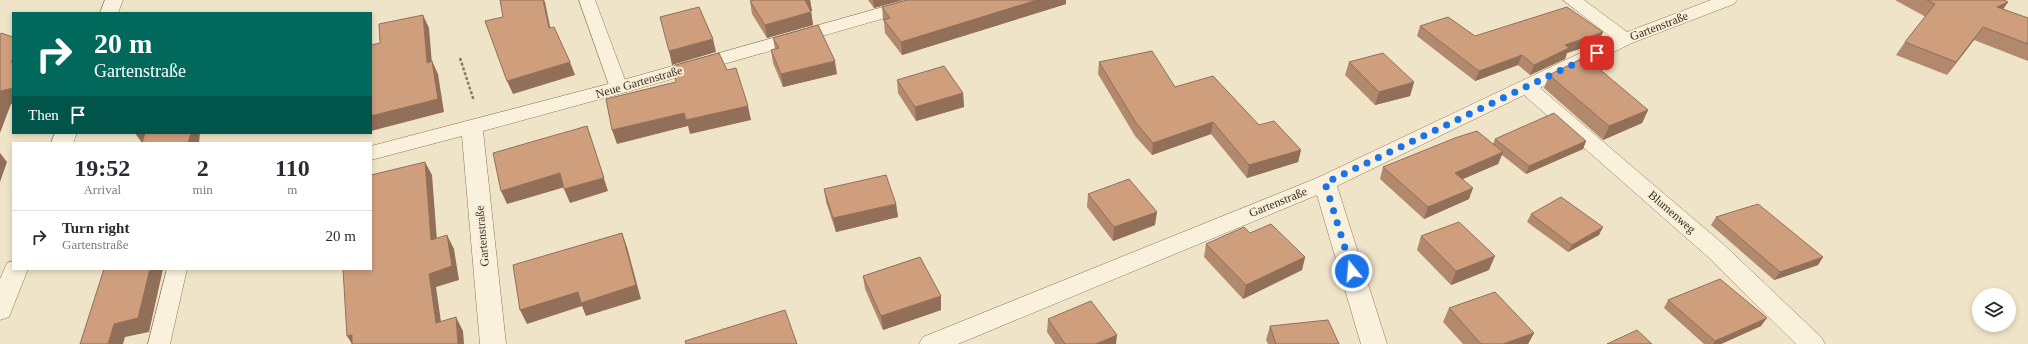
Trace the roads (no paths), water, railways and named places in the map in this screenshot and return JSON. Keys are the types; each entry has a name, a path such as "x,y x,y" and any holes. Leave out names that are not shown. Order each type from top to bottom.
{"street":[{"path":"109,12 114,0"},
{"name":"Neue Gartenstraße","path":"372,153 619,88 928,0"},
{"path":"1572,0 1625,40"},
{"name":"Gartenstraße","path":"932,344 1325,183 1625,40 1728,0"},
{"name":"Blumenweg","path":"1526,86 1715,250 1812,344"},
{"name":"Gartenstraße","path":"476,126 493,344"},
{"path":"1325,183 1374,344"},
{"path":"0,310 16,270"}],"lane":[{"path":"587,0 619,88"},
{"path":"159,344 177,270"}]}
